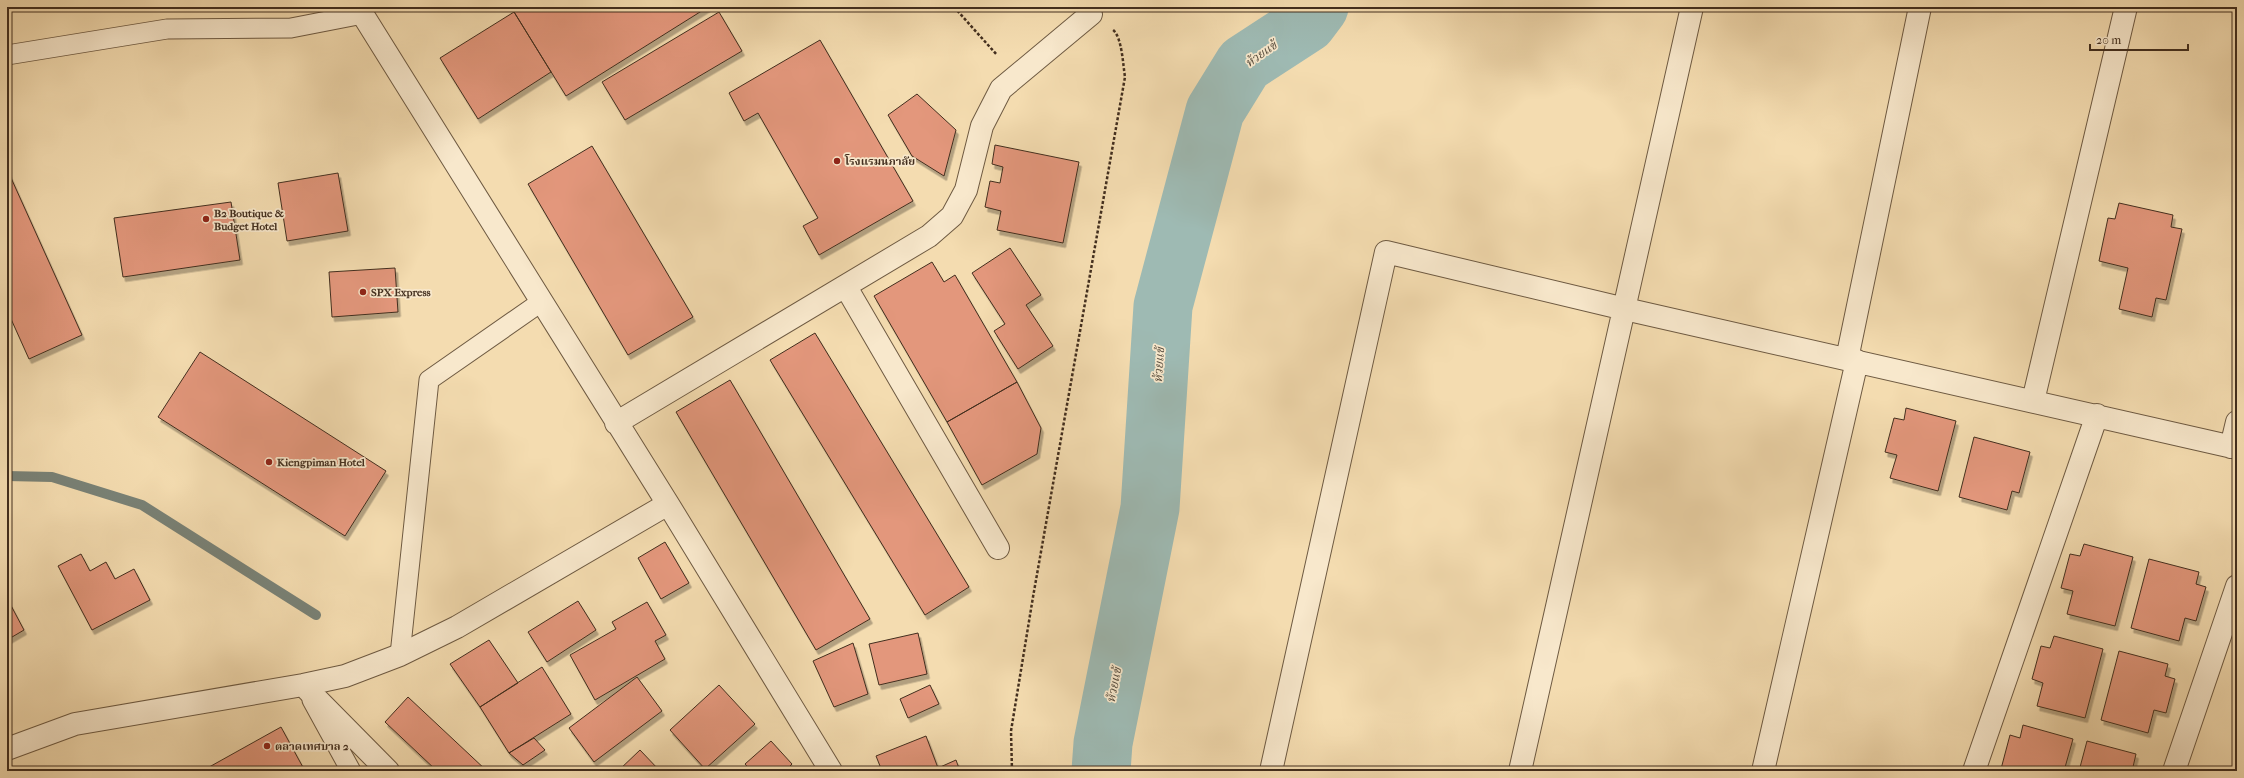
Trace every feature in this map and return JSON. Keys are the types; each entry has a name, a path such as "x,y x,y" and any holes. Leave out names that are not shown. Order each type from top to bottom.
{"street":[{"path":"1520,771 1692,7"},
{"path":"1763,771 1852,360 1920,7"},
{"path":"2033,401 2126,7"},
{"path":"360,10 616,423 668,504 831,771"},
{"path":"616,423 846,287 928,236 952,216 966,190 982,126 1001,89 1091,14"},
{"path":"1271,771 1386,252 1625,309 2097,415 2234,448 2237,422"},
{"path":"846,287 998,548"},
{"path":"1974,771 2097,415"},
{"path":"7,749 75,724 303,685 344,676 400,655 457,627 668,504"},
{"path":"2174,771 2237,586"},
{"path":"303,685 388,771"}],"lane":[{"path":"7,55 167,29 291,28 360,10"},
{"path":"400,655 429,380 541,302"},
{"path":"303,685 351,771"}],"path":[{"path":"954,7 1016,77"},
{"path":"1012,771 1011,731 1032,597 1124,77 1122,56 1116,33 1091,14"}],"building":[{"path":"511,7 708,7 566,96"},
{"path":"514,12 551,72 478,119 440,58"},
{"path":"719,12 742,51 625,120 602,82"},
{"name":"โรงแรมนภาลัย","path":"820,40 913,201 819,255 803,226 818,218 758,113 744,121 729,93"},
{"path":"917,94 956,130 944,176 912,156 888,115"},
{"path":"995,145 1079,162 1063,243 997,230 1001,211 985,207 990,181 1000,183 1003,167 992,164"},
{"path":"592,146 693,317 628,355 528,184"},
{"path":"7,169 82,335 29,359 7,310"},
{"path":"338,173 348,231 287,241 278,183"},
{"path":"231,202 240,260 123,277 114,218"},
{"path":"2119,203 2173,215 2171,227 2182,229 2166,300 2156,298 2152,317 2119,309 2128,268 2099,261 2108,218 2115,219"},
{"path":"1010,248 1041,295 1026,305 1053,346 1018,369 994,331 1005,324 972,273"},
{"path":"932,262 944,282 955,275 1017,382 947,422 874,296"},
{"name":"SPX Express","path":"395,268 398,312 332,317 329,272"},
{"path":"815,333 969,587 925,615 770,360"},
{"path":"200,352 386,471 345,536 158,417"},
{"path":"730,380 870,619 816,650 676,412"},
{"path":"1017,382 1041,428 1037,454 982,485 947,422"},
{"path":"1906,408 1956,421 1938,491 1890,478 1897,455 1885,452 1894,418 1904,420"},
{"path":"1974,437 2030,452 2019,493 2012,491 2007,510 1959,497"},
{"path":"665,542 689,583 661,599 638,558"},
{"path":"2084,544 2133,557 2115,626 2067,614 2073,591 2061,588 2070,554 2080,556"},
{"path":"81,554 90,571 106,562 115,579 134,569 150,600 92,630 58,566"},
{"path":"2149,559 2199,572 2196,584 2206,587 2196,621 2185,618 2179,641 2131,628"},
{"path":"7,598 24,630 7,640"},
{"path":"578,601 596,630 547,662 528,632"},
{"path":"647,602 666,635 655,641 665,659 595,700 570,655 616,629 612,622"},
{"path":"918,633 927,674 879,685 869,644"},
{"path":"2054,636 2103,649 2085,718 2037,706 2043,683 2032,679 2041,646 2050,648"},
{"path":"489,640 518,683 480,707 450,664"},
{"path":"853,643 868,694 834,707 813,661"},
{"path":"2119,651 2168,664 2165,676 2175,679 2166,713 2154,710 2148,733 2101,720"},
{"path":"542,667 571,714 509,753 480,707"},
{"path":"637,677 662,711 594,762 569,728"},
{"path":"719,685 755,724 705,769 670,730"},
{"path":"930,685 939,704 908,718 900,699"},
{"path":"408,697 487,771 437,771 385,722"},
{"path":"2023,725 2073,739 2064,771 2009,771 2001,769 2010,735 2020,738"},
{"path":"281,727 305,771 202,771"},
{"path":"926,736 938,768 956,760 960,771 882,771 876,756"},
{"path":"534,738 545,750 523,765 509,753"},
{"path":"771,741 792,764 785,771 751,771 745,764"},
{"path":"2087,741 2136,754 2133,767 2143,769 2142,771 2079,771"},
{"path":"640,750 660,771 618,771"},
{"path":"1811,767 1825,771 1810,771"}],"waterway":[{"name":"ห้วยแข้","path":"1101,771 1103,743 1150,508 1163,306 1215,111 1244,64 1307,23 1319,7"},
{"path":"7,476 52,477 142,505 316,615"}],"place":[{"name":"โรงแรมนภาลัย","path":"837,161"},
{"name":"B2 Boutique & Budget Hotel","path":"206,219"},
{"name":"SPX Express","path":"363,292"},
{"name":"Kiengpiman Hotel","path":"269,462"},
{"name":"ตลาดเทศบาล 2","path":"267,746"}]}
